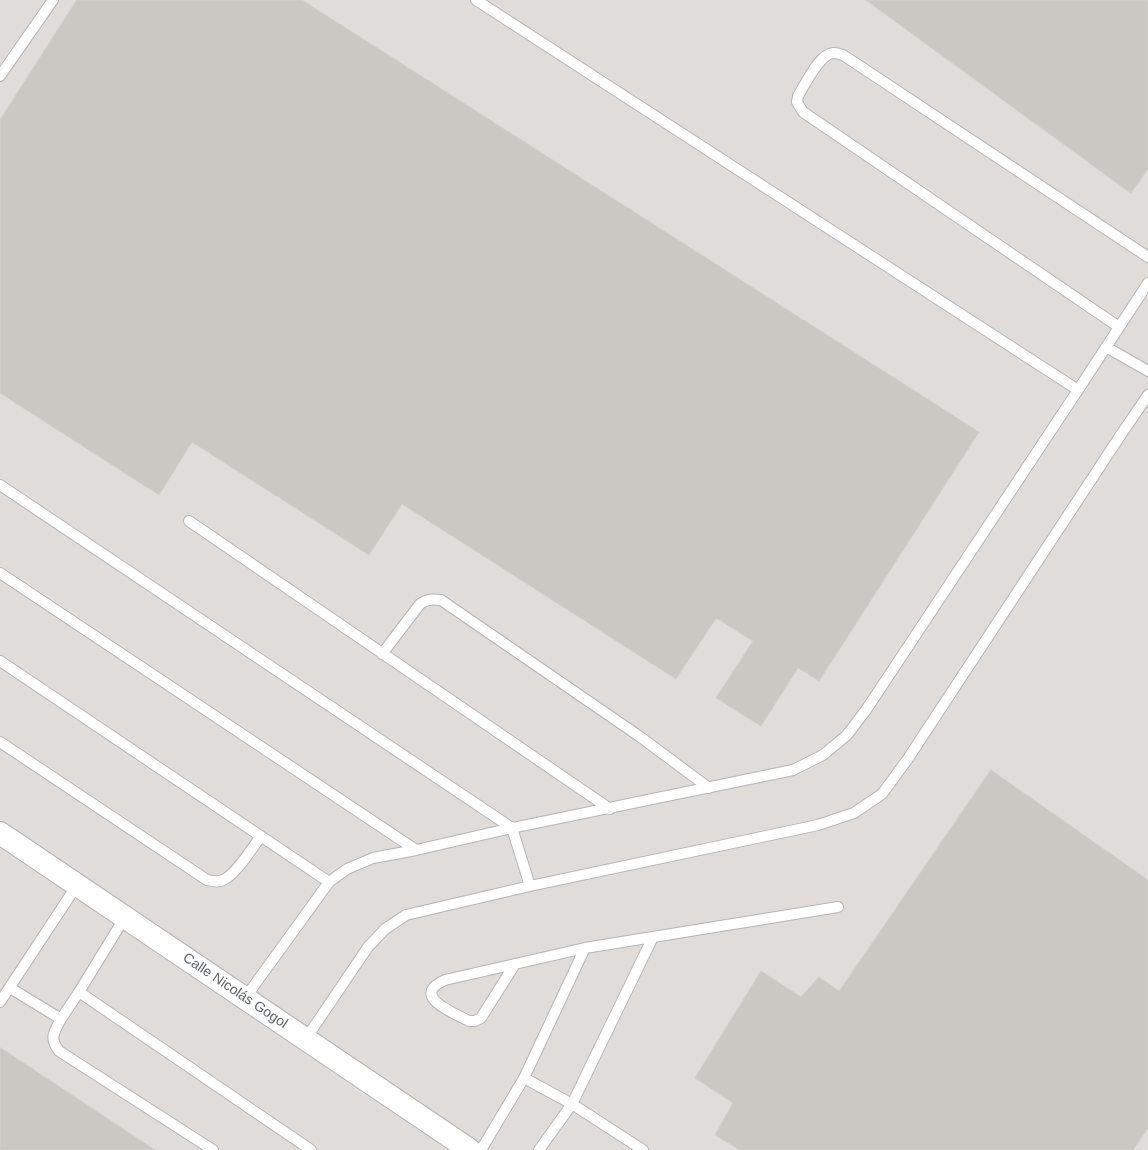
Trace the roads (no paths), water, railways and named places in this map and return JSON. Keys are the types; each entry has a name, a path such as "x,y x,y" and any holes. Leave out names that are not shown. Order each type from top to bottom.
{"street":[{"name":"Calle Nicolás Gogol","path":"0,833 245,998 460,1147"}],"lane":[{"path":"0,76 53,0"},
{"path":"476,0 1078,390"},
{"path":"492,9 498,0"},
{"path":"1119,327 803,112 797,102 798,96 821,60 827,55 833,53 842,55 1148,257"},
{"path":"245,998 329,882 347,869 373,858 792,770 823,755 847,736 866,710 1148,283"},
{"path":"1106,347 1148,371"},
{"path":"305,1040 368,948 385,929 406,915 530,886 818,825 854,813 882,794 911,754 1148,395"},
{"path":"0,486 512,828 530,886"},
{"path":"189,521 610,809"},
{"path":"0,573 416,850"},
{"path":"382,654 420,604 426,600 441,600 639,736 709,788"},
{"path":"0,661 329,882"},
{"path":"0,742 207,880 216,882 225,880 232,874 261,836"},
{"path":"0,1002 77,884"},
{"path":"515,964 481,1018 469,1021 438,1005 434,1000 432,988 436,984 515,964 585,948 838,907"},
{"path":"125,917 60,1019 53,1036 54,1045 59,1051 213,1150"},
{"path":"539,1150 572,1104 653,937"},
{"path":"481,1150 524,1078 585,948"},
{"path":"10,988 60,1019"},
{"path":"78,992 310,1150"},
{"path":"524,1078 572,1104 643,1150"}]}
